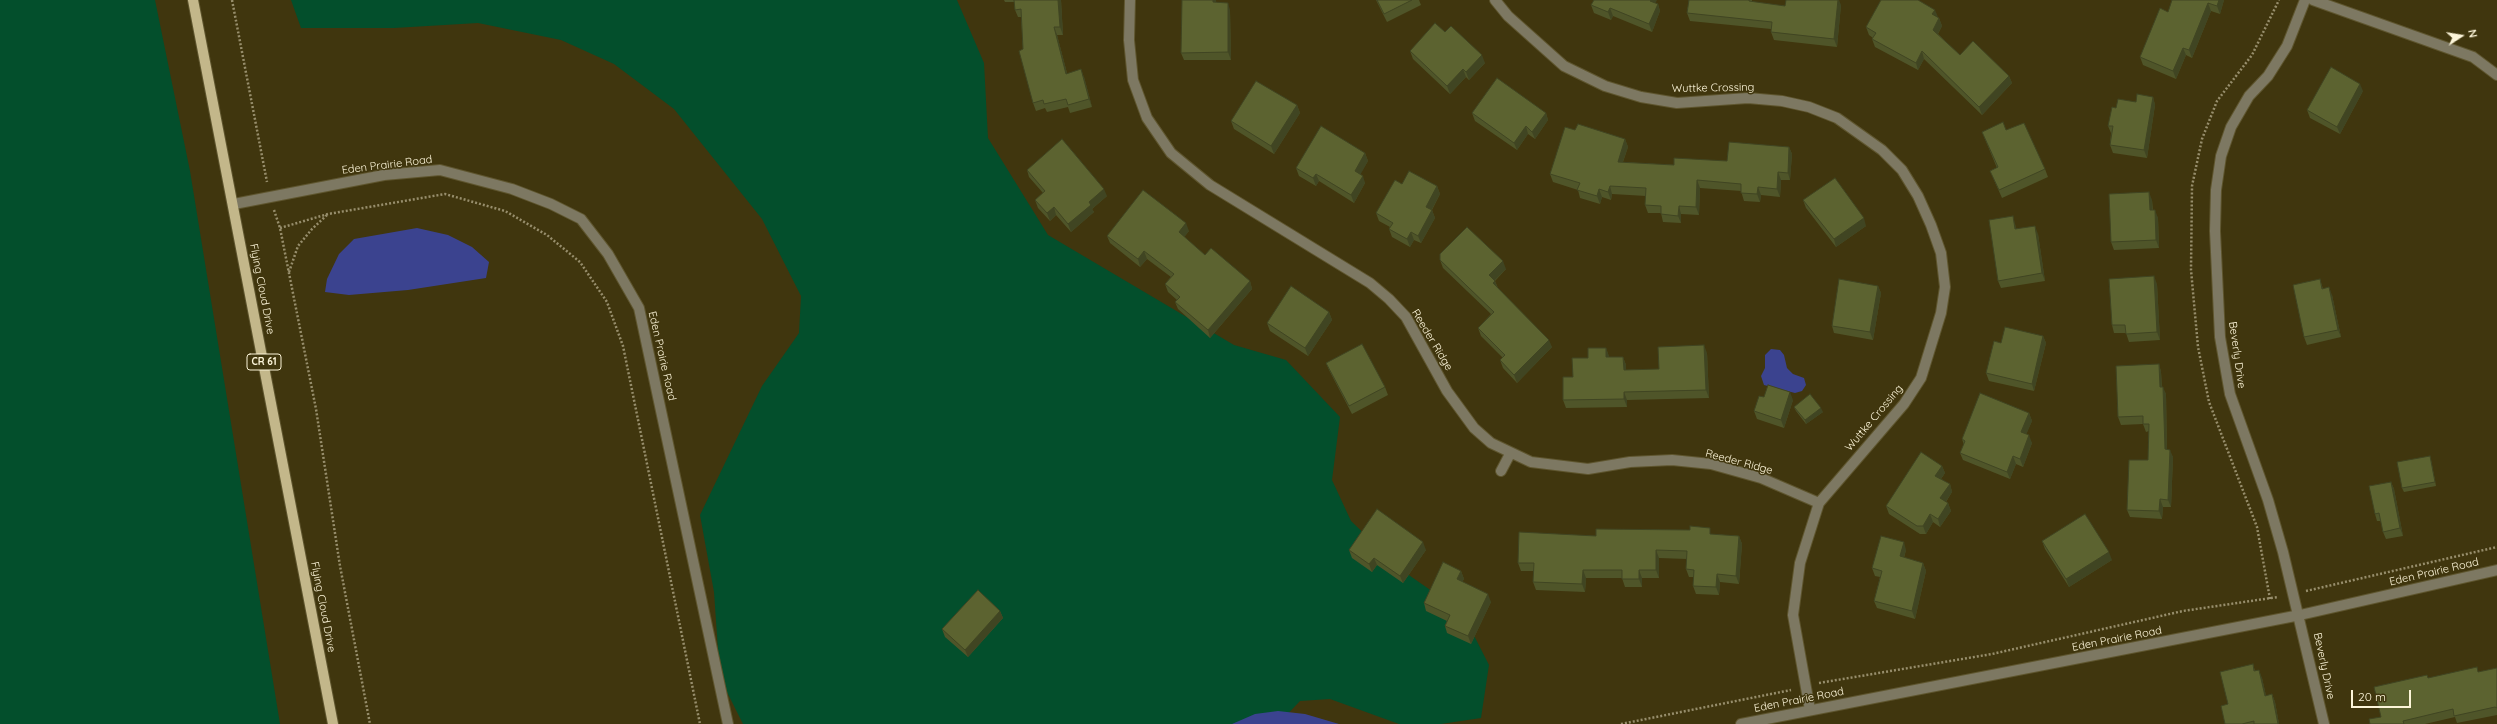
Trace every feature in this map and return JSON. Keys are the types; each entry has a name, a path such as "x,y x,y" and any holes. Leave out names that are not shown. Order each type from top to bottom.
{"main road":[{"name":"Flying Cloud Drive","path":"193,0 234,204 334,724"}],"street":[{"name":"Reeder Ridge","path":"1130,0 1129,40 1133,80 1147,118 1171,153 1210,185 1370,283 1389,299 1406,317 1448,391 1474,428 1492,443 1510,454 1531,462 1588,469 1630,462 1672,460 1711,464 1761,478 1819,503"},
{"name":"Wuttke Crossing","path":"1495,0 1508,16 1564,66 1605,86 1641,97 1677,103 1748,98 1782,101 1809,107 1836,118 1882,150 1902,170 1931,224 1941,253 1945,287 1941,313 1921,378 1904,404 1819,503 1800,563 1794,615 1804,686 1810,710"},
{"name":"Beverly Drive","path":"2305,0 2287,46 2268,76 2249,96 2232,127 2221,156 2216,190 2215,231 2220,337 2230,394 2268,500 2300,616 2324,724"},
{"path":"2313,0 2472,57 2497,76"},
{"name":"Eden Prairie Road","path":"234,204 269,196 384,175 440,170 512,190 551,204 581,219 608,254 639,308 728,724"},
{"path":"1502,471 1510,454"},
{"name":"Eden Prairie Road","path":"1741,724 2300,616 2497,570"}],"path":[{"path":"232,0 269,196 280,228 316,409 340,566 370,724"},
{"path":"280,228 328,214 446,194 505,210 547,235 580,262 607,302 623,346 700,724"},
{"path":"288,273 298,246 312,228 328,214"},
{"path":"1621,724 1777,694 1804,686 1992,654 2182,611 2270,599 2497,547"}],"green space":[{"path":"0,0 155,0 190,171 280,724 0,724"},
{"path":"291,0 957,0 984,63 988,138 1048,235 1234,345 1286,360 1340,417 1332,480 1351,521 1403,571 1462,612 1489,665 1481,718 1441,724 1399,724 1330,699 1300,701 1278,724 743,724 720,678 714,592 700,515 762,386 799,333 801,296 762,219 674,109 614,64 561,40 478,23 394,28 301,28"}],"shaded area":[{"path":"417,228 448,235 472,247 489,262 486,278 408,290 349,295 325,292 327,279 339,254 354,239"},
{"path":"1771,349 1780,350 1784,355 1787,368 1793,374 1804,378 1806,385 1802,391 1795,393 1764,385 1761,376 1765,368 1765,355"},
{"path":"1278,711 1305,714 1339,724 1232,724 1255,714"}],"building":[{"path":"1014,0 1058,0 1060,27 1054,27 1066,74 1081,69 1089,99 1068,105 1066,99 1044,104 1043,100 1033,103 1019,51 1023,49 1021,9 1015,10"},
{"path":"1182,0 1213,0 1213,2 1228,3 1228,52 1181,53"},
{"path":"1377,0 1412,0 1384,14"},
{"path":"1594,0 1651,0 1650,1 1658,4 1649,24 1610,8 1608,12 1591,5"},
{"path":"1689,0 1749,0 1785,6 1786,0 1838,0 1834,39 1771,32 1772,22 1687,13"},
{"path":"1881,0 1918,0 1935,10 1932,14 1939,18 1933,30 1960,55 1973,41 2009,76 1979,107 1922,51 1916,63 1872,39 1876,33 1866,27"},
{"path":"2172,0 2219,0 2217,6 2208,3 2189,50 2183,48 2173,71 2140,57 2160,8 2168,12"},
{"path":"1435,23 1445,32 1451,26 1482,55 1466,72 1463,69 1447,86 1410,51"},
{"path":"2331,67 2360,84 2337,127 2307,110"},
{"path":"1497,78 1546,113 1532,132 1526,126 1514,143 1472,113"},
{"path":"1256,81 1297,105 1271,146 1231,121"},
{"path":"2137,94 2153,97 2144,150 2110,145 2113,126 2108,126 2112,107 2116,108 2118,99 2136,102"},
{"path":"2003,122 2006,130 2024,123 2045,169 1999,190 1990,171 1998,167 1982,132"},
{"path":"1578,124 1625,139 1618,162 1674,165 1674,158 1727,161 1729,142 1789,147 1788,173 1778,172 1777,189 1758,187 1757,194 1741,193 1741,184 1697,180 1696,207 1679,206 1678,216 1661,214 1661,206 1645,205 1646,188 1610,186 1608,192 1599,189 1597,196 1577,190 1580,183 1550,174 1565,127 1575,130"},
{"path":"1321,126 1365,153 1355,171 1363,176 1351,195 1316,174 1313,178 1296,168"},
{"path":"1062,139 1104,189 1089,202 1091,205 1068,224 1054,207 1047,213 1035,200 1045,191 1027,170"},
{"path":"1409,171 1437,186 1426,207 1432,210 1418,236 1411,232 1407,239 1389,229 1393,223 1376,213 1395,180 1402,184"},
{"path":"1835,178 1864,218 1834,239 1803,200"},
{"path":"1143,190 1186,223 1179,232 1205,255 1211,248 1250,281 1208,330 1175,302 1180,297 1165,284 1174,274 1144,251 1138,259 1107,236"},
{"path":"2149,192 2150,210 2155,210 2156,240 2111,242 2109,194"},
{"path":"2013,216 2015,229 2035,226 2042,273 1998,281 1989,220"},
{"path":"1467,227 1503,261 1489,275 1495,281 1493,283 1549,340 1514,375 1500,360 1505,355 1478,328 1494,312 1440,260 1440,254"},
{"path":"2154,276 2157,332 2126,334 2125,325 2112,325 2109,279"},
{"path":"1839,279 1878,286 1870,332 1832,326"},
{"path":"2320,279 2322,289 2329,287 2338,330 2304,337 2293,285"},
{"path":"1291,286 1329,312 1305,348 1267,323"},
{"path":"2005,327 2043,336 2032,384 1986,373 1994,341 2001,343"},
{"path":"1362,344 1385,387 1349,406 1326,363"},
{"path":"1704,345 1706,390 1624,392 1624,399 1563,400 1563,377 1573,377 1572,358 1588,358 1588,348 1606,348 1606,357 1623,357 1624,370 1659,369 1658,347"},
{"path":"2159,364 2160,387 2163,387 2165,449 2170,450 2168,500 2160,499 2159,511 2127,510 2129,460 2148,460 2149,424 2143,424 2143,416 2118,417 2116,366"},
{"path":"1768,385 1790,392 1781,420 1754,411 1759,396 1764,397"},
{"path":"1980,393 2029,413 2021,432 2029,435 2020,459 2013,456 2007,472 1960,453 1965,441 1962,439"},
{"path":"1810,394 1821,408 1805,420 1794,407"},
{"path":"1921,452 1942,466 1935,476 1950,484 1940,498 1948,503 1938,519 1930,514 1923,526 1917,526 1886,506"},
{"path":"2430,456 2435,482 2402,488 2397,462"},
{"path":"2391,482 2400,528 2383,532 2379,513 2375,514 2369,486"},
{"path":"1377,509 1423,542 1400,576 1374,558 1369,564 1349,550"},
{"path":"2085,514 2109,552 2066,579 2042,541"},
{"path":"1690,526 1710,528 1710,534 1739,536 1736,576 1717,574 1716,587 1693,586 1694,570 1686,569 1687,551 1656,550 1656,570 1639,570 1639,579 1622,579 1622,570 1583,570 1582,584 1533,582 1534,563 1518,563 1519,532 1596,536 1596,529 1690,530"},
{"path":"1881,536 1904,542 1900,556 1923,563 1912,611 1874,601 1882,571 1872,568"},
{"path":"1443,562 1461,571 1457,579 1488,594 1468,636 1445,626 1450,615 1424,603"},
{"path":"978,590 1000,611 965,650 942,629"},
{"path":"2253,664 2254,671 2259,670 2265,696 2272,694 2278,724 2254,724 2254,721 2242,724 2225,724 2221,706 2228,704 2220,672"},
{"path":"2477,667 2478,672 2497,668 2497,708 2495,707 2454,716 2453,709 2403,721 2404,724 2370,724 2369,719 2381,717 2374,687 2427,675 2428,678"}]}
